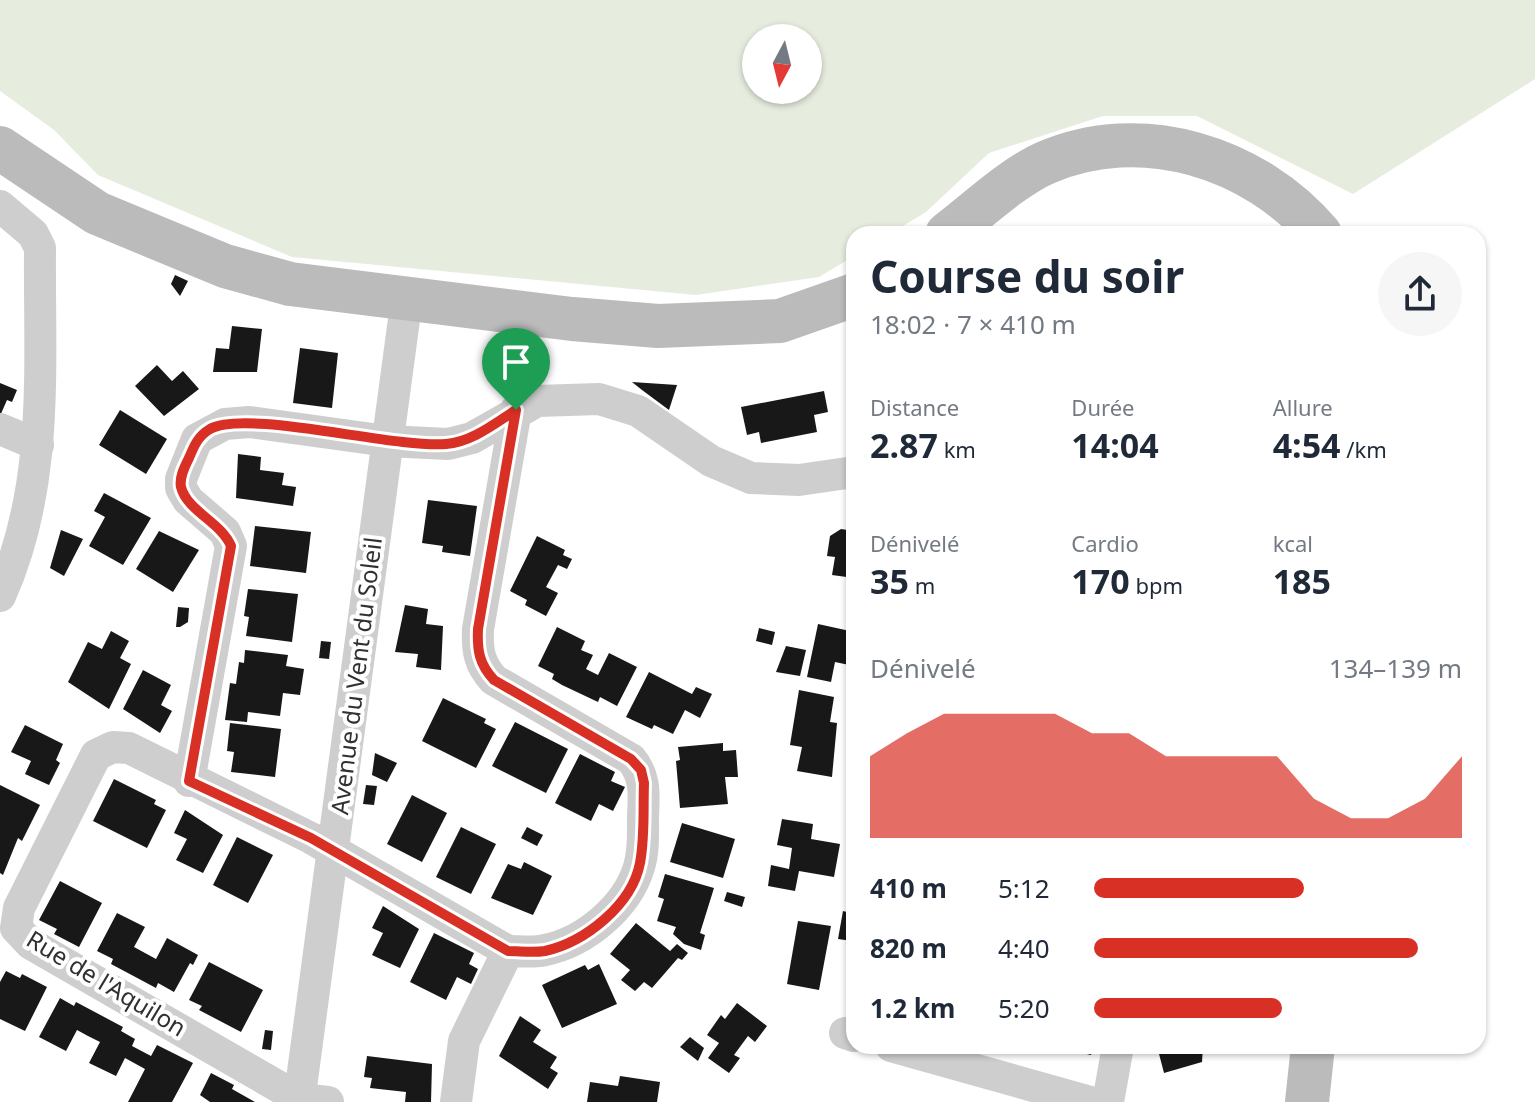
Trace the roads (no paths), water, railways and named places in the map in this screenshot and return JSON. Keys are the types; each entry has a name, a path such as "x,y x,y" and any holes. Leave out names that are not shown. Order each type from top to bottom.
{"main road":[{"path":"958,226 1043,163 1094,146 1143,145 1193,153 1251,175 1299,209 1313,226"},
{"path":"0,148 97,213 225,266 290,284 572,319 658,326 780,321 846,298"},
{"path":"1307,1102 1312,1054"}],"street":[{"path":"0,206 33,234 40,248 38,445 23,538 0,596"},
{"name":"Avenue du Vent du Soleil","path":"309,1101 334,850 407,297"},
{"path":"189,781 231,546 225,532 188,500 181,488 181,479 197,439 225,424 249,422 427,445 460,442 537,401 599,399 638,411 711,461 751,478 799,480 846,473"},
{"path":"456,1102 464,1041 508,951 542,951 567,944 590,931 615,908 640,866 644,783 641,770 631,759 494,680 484,670 477,651 478,629 516,410"},
{"path":"0,429 38,445"},
{"name":"Rue de l'Aquilon","path":"309,1101 31,944 16,928 19,908 96,755 113,747 129,748 189,781 334,850 508,951"},
{"path":"919,1054 1090,1102"},
{"path":"1108,1102 1117,1054"}]}
